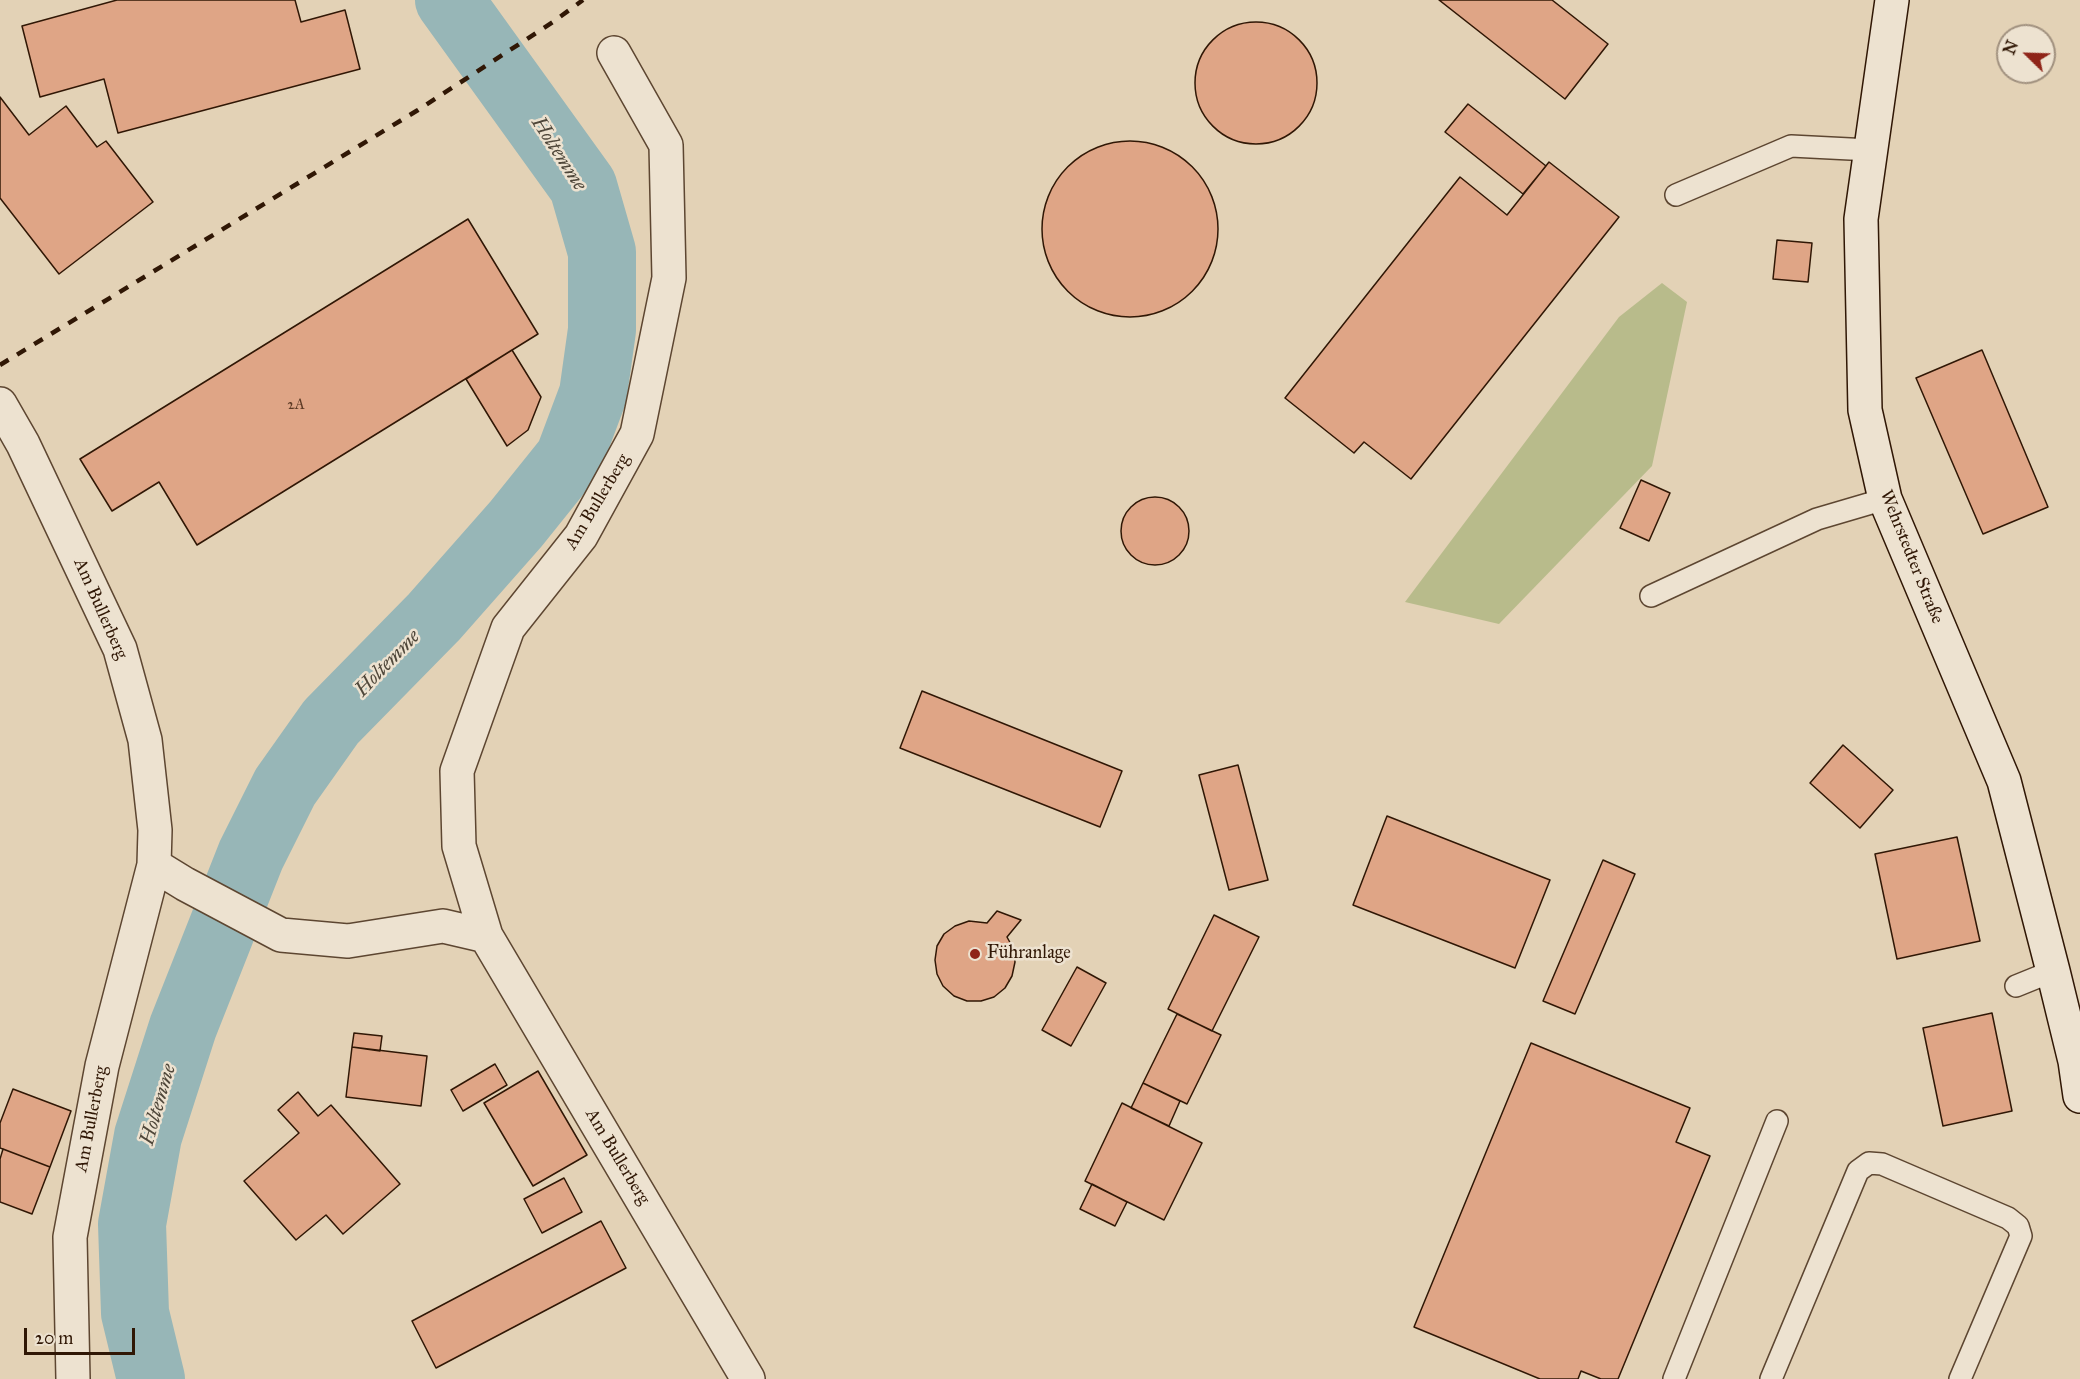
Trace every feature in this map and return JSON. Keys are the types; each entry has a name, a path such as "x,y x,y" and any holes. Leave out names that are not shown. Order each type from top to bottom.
{"street":[{"name":"Wehrstedter Straße","path":"1892,0 1861,219 1865,410 1885,499 2004,781 2075,1061 2080,1096"},
{"name":"Am Bullerberg","path":"614,53 666,146 669,278 637,434 581,536 508,628 457,771 459,846 486,936 748,1379"},
{"name":"Am Bullerberg","path":"0,404 24,444 120,649 145,740 154,830 154,865 102,1066 70,1238 73,1379"},
{"path":"154,865 281,935 348,941 443,926 486,936"}],"lane":[{"path":"1676,195 1791,146 1870,150"},
{"path":"1651,596 1817,519 1885,499"},
{"path":"2016,986 2053,971"},
{"path":"1674,1379 1777,1121"},
{"path":"1771,1379 1858,1171 1869,1163 1882,1164 2008,1218 2018,1226 2020,1236 1960,1379"}],"green space":[{"path":"1662,283 1687,302 1652,466 1499,624 1405,602 1619,317"}],"building":[{"path":"117,0 295,0 301,22 345,10 360,69 118,133 104,79 40,97 22,26"},
{"path":"1439,0 1552,0 1608,44 1565,99"},
{"path":"1256,22 1279,27 1290,32 1299,40 1307,49 1312,60 1317,83 1312,106 1307,117 1299,126 1290,134 1279,139 1256,144 1233,139 1222,134 1213,126 1205,117 1200,106 1195,83 1200,60 1205,49 1213,40 1222,32 1233,27"},
{"path":"0,97 29,135 66,106 97,147 106,141 153,202 59,274 0,198"},
{"path":"1468,104 1546,166 1523,194 1445,132"},
{"path":"1130,141 1164,148 1179,156 1192,167 1203,180 1211,195 1218,229 1211,263 1203,278 1192,291 1179,302 1164,310 1130,317 1096,310 1081,302 1068,291 1057,278 1049,263 1042,229 1049,195 1057,180 1068,167 1081,156 1096,148"},
{"path":"1549,162 1619,217 1411,479 1364,442 1354,453 1285,398 1460,177 1507,215"},
{"path":"468,219 538,334 197,545 159,482 112,511 80,459"},
{"path":"1777,240 1812,243 1808,282 1773,279"},
{"path":"512,350 541,397 528,430 507,446 466,379"},
{"path":"1982,350 2048,507 1983,534 1916,378"},
{"path":"1641,480 1670,493 1649,541 1620,528"},
{"path":"1148,497 1162,497 1174,502 1184,512 1189,531 1184,550 1174,560 1162,565 1148,565 1136,560 1126,550 1121,538 1121,524 1126,512 1136,502"},
{"path":"922,691 1122,771 1100,827 900,748"},
{"path":"1843,745 1893,790 1860,828 1810,783"},
{"path":"1238,765 1268,880 1229,890 1199,775"},
{"path":"1387,816 1550,880 1515,968 1353,905"},
{"path":"1957,837 1980,941 1897,959 1875,854"},
{"path":"1603,860 1635,874 1575,1014 1543,1001"},
{"name":"Führanlage","path":"997,911 1021,920 1007,937 1013,948 1015,962 1012,976 1005,988 994,997 981,1001 967,1001 954,996 943,986 937,974 935,960 937,946 944,934 955,926 969,921 987,923"},
{"path":"1214,915 1259,937 1212,1031 1168,1009"},
{"path":"1077,967 1106,983 1071,1046 1042,1030"},
{"path":"1992,1013 2012,1111 1943,1126 1923,1028"},
{"path":"1177,1014 1221,1035 1187,1104 1143,1083"},
{"path":"354,1033 382,1036 380,1051 352,1047"},
{"path":"1531,1043 1690,1108 1676,1142 1710,1156 1618,1379 1601,1379 1581,1371 1578,1379 1540,1379 1414,1327"},
{"path":"352,1047 427,1056 421,1106 346,1097"},
{"path":"495,1064 507,1085 463,1111 451,1090"},
{"path":"538,1071 587,1155 533,1186 484,1103"},
{"path":"1143,1083 1180,1101 1169,1126 1131,1108"},
{"path":"13,1089 71,1111 50,1167 0,1148 0,1123"},
{"path":"298,1092 318,1116 331,1105 400,1184 343,1234 326,1215 296,1240 244,1181 299,1133 278,1110"},
{"path":"1122,1103 1202,1143 1164,1220 1085,1181"},
{"path":"3,1149 50,1167 32,1214 0,1202 0,1159"},
{"path":"564,1178 582,1212 542,1233 524,1199"},
{"path":"1092,1184 1127,1202 1115,1226 1080,1209"},
{"path":"601,1221 626,1268 436,1368 412,1321"}],"waterway":[{"name":"Holtemme","path":"151,1379 135,1313 132,1224 148,1136 183,1027 251,855 285,787 331,722 434,617 516,524 569,458 593,394 602,330 602,252 583,186 449,0"}],"railway":[{"path":"0,365 418,110 583,0"}],"place":[{"name":"Führanlage","path":"975,954"}]}
